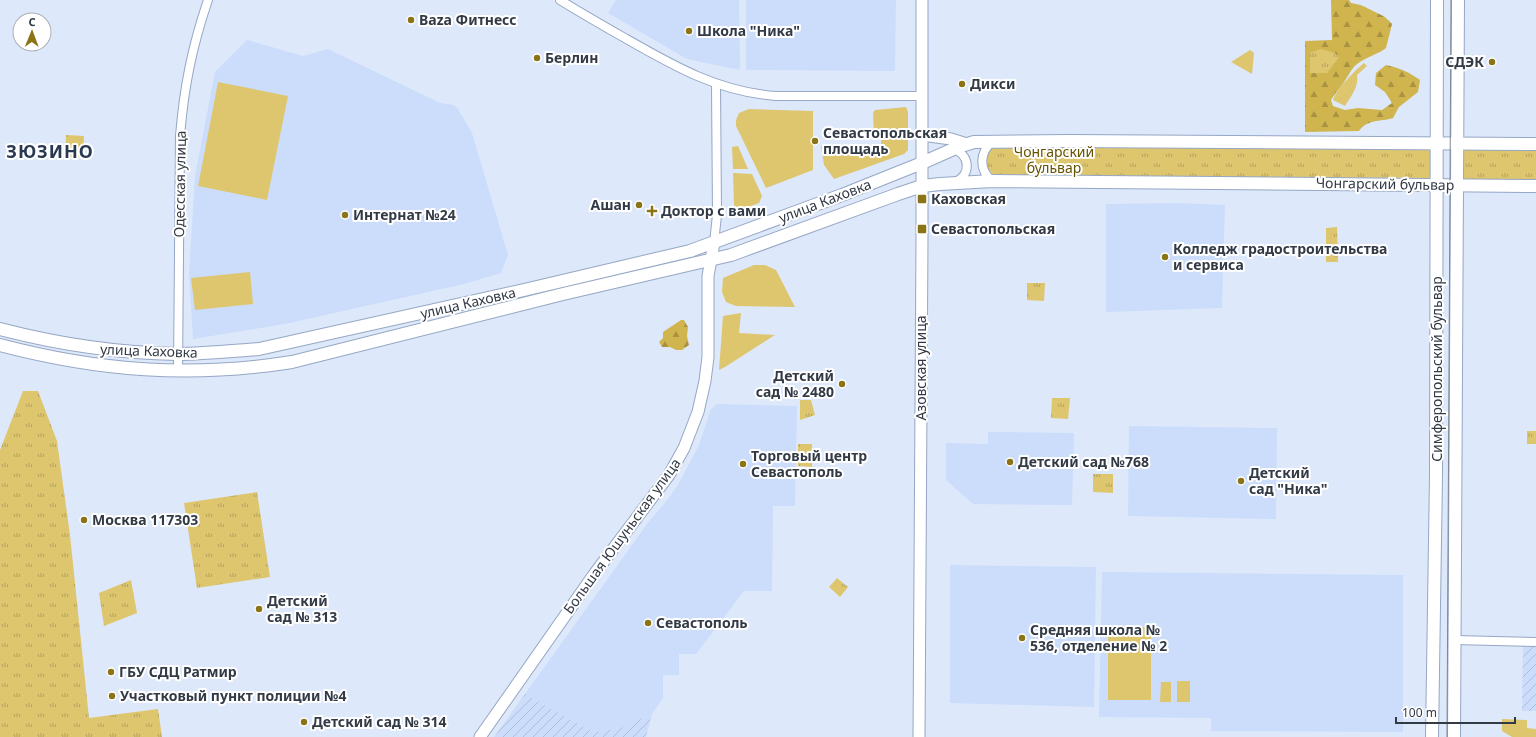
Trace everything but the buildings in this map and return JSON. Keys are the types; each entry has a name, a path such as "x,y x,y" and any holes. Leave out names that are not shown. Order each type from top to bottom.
{"main road":[{"name":"Симферопольский бульвар","path":"1432,737 1436,481 1437,0"},
{"name":"Симферопольский бульвар","path":"1454,737 1457,348 1456,144 1458,0"},
{"path":"922,164 967,144 992,142 1536,144"},
{"name":"улица Каховка","path":"0,329 59,343 92,348 178,354 217,353 259,349 524,290 690,251 922,164"},
{"name":"Чонгарский бульвар","path":"922,186 954,182 992,181 1536,186"},
{"name":"улица Каховка","path":"0,345 83,363 178,371 204,371 256,367 292,362 563,294 711,260 758,246 922,186"}],"street":[{"name":"Одесская улица","path":"178,371 180,136 183,98 189,64 208,0"},
{"path":"560,0 675,66 716,84 753,93 776,96 921,96"},
{"name":"Азовская улица","path":"919,737 922,0"},
{"path":"714,243 717,215 716,84"},
{"path":"922,135 951,139 967,144"},
{"path":"992,142 984,150 982,162 984,173 992,181"},
{"path":"953,149 965,156 968,165 962,178 954,182"},
{"name":"Большая Юшуньская улица","path":"480,737 591,579 669,475 684,448 698,412 705,381 708,357 708,276 714,243"},
{"path":"1454,640 1536,642"}],"shaded area":[{"name":"Школа \"Ника\"","path":"616,0 739,0 740,70 687,59 608,13"},
{"path":"746,0 896,0 895,71 746,70"},
{"name":"Интернат №24","path":"247,40 303,56 328,49 440,103 454,105 458,109 472,133 508,255 501,273 464,284 285,324 193,339 189,274 195,176 215,72"},
{"name":"Колледж градостроительства и сервиса","path":"1179,203 1225,205 1222,308 1106,312 1106,204"},
{"name":"Севастополь","path":"716,404 797,406 795,506 773,506 772,591 744,591 696,654 679,654 679,675 663,675 663,698 652,714 621,728 593,732 525,694 647,524 679,483 699,445 711,409"},
{"path":"1129,426 1277,428 1276,519 1128,516"},
{"name":"Детский сад №768","path":"988,432 1074,433 1072,505 973,504 946,480 946,443 988,444"},
{"name":"Средняя школа № 536, отделение № 2","path":"950,565 1096,567 1094,707 950,703"},
{"path":"1102,572 1403,575 1403,732 1211,731 1211,718 1099,717"},
{"path":"1523,644 1536,645 1536,711 1522,711"},
{"path":"525,694 593,732 621,728 652,714 646,737 494,737"}],"green space":[{"path":"1331,0 1349,0 1351,3 1363,6 1383,16 1392,24 1386,48 1363,60 1354,67 1344,83 1333,96 1331,100 1333,106 1345,110 1358,108 1382,110 1392,103 1385,92 1375,85 1376,73 1386,65 1396,67 1420,80 1418,92 1399,107 1393,118 1366,124 1359,131 1305,132 1305,41 1332,40"},
{"path":"1320,49 1340,56 1327,73 1310,73 1310,53"},
{"path":"1250,50 1254,53 1252,74 1231,62"},
{"path":"1364,63 1367,66 1357,75 1356,87 1345,106 1333,100 1346,80"},
{"path":"218,82 288,96 267,200 198,186"},
{"path":"906,107 908,112 908,150 904,154 834,179 824,165 821,146 881,147 881,136 874,136 873,113 875,110"},
{"path":"749,109 813,111 813,170 766,188 736,126 736,120 739,113"},
{"path":"66,135 84,136 83,157 65,157"},
{"name":"Чонгарский бульвар","path":"994,144 1430,147 1430,178 994,176 986,166 986,153"},
{"path":"738,146 748,169 733,169 732,147"},
{"path":"1464,147 1536,148 1536,179 1464,179"},
{"path":"733,173 752,174 762,196 759,203 740,210 734,205"},
{"path":"1337,227 1338,262 1326,262 1326,228"},
{"path":"754,265 765,265 776,270 795,307 736,306 726,302 722,292 723,278"},
{"path":"250,272 253,304 195,310 191,278"},
{"path":"1027,283 1045,283 1044,301 1027,300"},
{"path":"741,313 739,333 775,335 719,370 723,316"},
{"path":"681,320 684,320 688,327 687,336 689,345 682,350 662,347 659,342 663,338 663,332"},
{"path":"23,391 38,391 57,441 70,535 89,718 158,709 162,737 0,737 0,450"},
{"path":"1052,398 1070,398 1068,419 1051,418"},
{"path":"800,400 811,400 815,415 800,420"},
{"path":"1527,431 1536,431 1536,444 1527,444"},
{"path":"798,444 812,444 812,467 798,466"},
{"path":"1093,474 1113,474 1113,493 1093,492"},
{"path":"257,492 270,577 197,588 184,503"},
{"path":"837,578 848,587 840,597 829,587"},
{"path":"131,580 137,613 104,626 99,593"},
{"path":"1108,627 1151,627 1151,700 1108,700"},
{"path":"1177,681 1190,681 1190,702 1177,702"},
{"path":"1161,682 1171,682 1171,702 1160,702"},
{"path":"1502,719 1527,720 1527,728 1536,729 1536,737 1512,737 1502,731"}],"tram line":[{"path":"1447,737 1451,0"}],"place":[{"name":"Baza Фитнесс","path":"411,20"},
{"name":"Школа \"Ника\"","path":"689,31"},
{"name":"Берлин","path":"537,58"},
{"name":"СДЭК","path":"1492,62"},
{"name":"Дикси","path":"962,84"},
{"name":"Севастопольская площадь","path":"815,141"},
{"name":"Каховская","path":"922,199"},
{"name":"Ашан","path":"639,205"},
{"name":"Доктор с вами","path":"652,211"},
{"name":"Интернат №24","path":"345,215"},
{"name":"Севастопольская","path":"922,229"},
{"name":"Колледж градостроительства и сервиса","path":"1165,257"},
{"name":"Детский сад № 2480","path":"842,384"},
{"name":"Детский сад №768","path":"1010,462"},
{"name":"Торговый центр Севастополь","path":"743,464"},
{"name":"Детский сад \"Ника\"","path":"1241,481"},
{"name":"Москва 117303","path":"84,520"},
{"name":"Детский сад № 313","path":"259,609"},
{"name":"Севастополь","path":"648,623"},
{"name":"Средняя школа № 536, отделение № 2","path":"1022,638"},
{"name":"ГБУ СДЦ Ратмир","path":"111,672"},
{"name":"Участковый пункт полиции №4","path":"112,696"},
{"name":"Детский сад № 314","path":"304,722"}],"district":[{"name":"ЗЮЗИНО","path":"50,152"}]}
